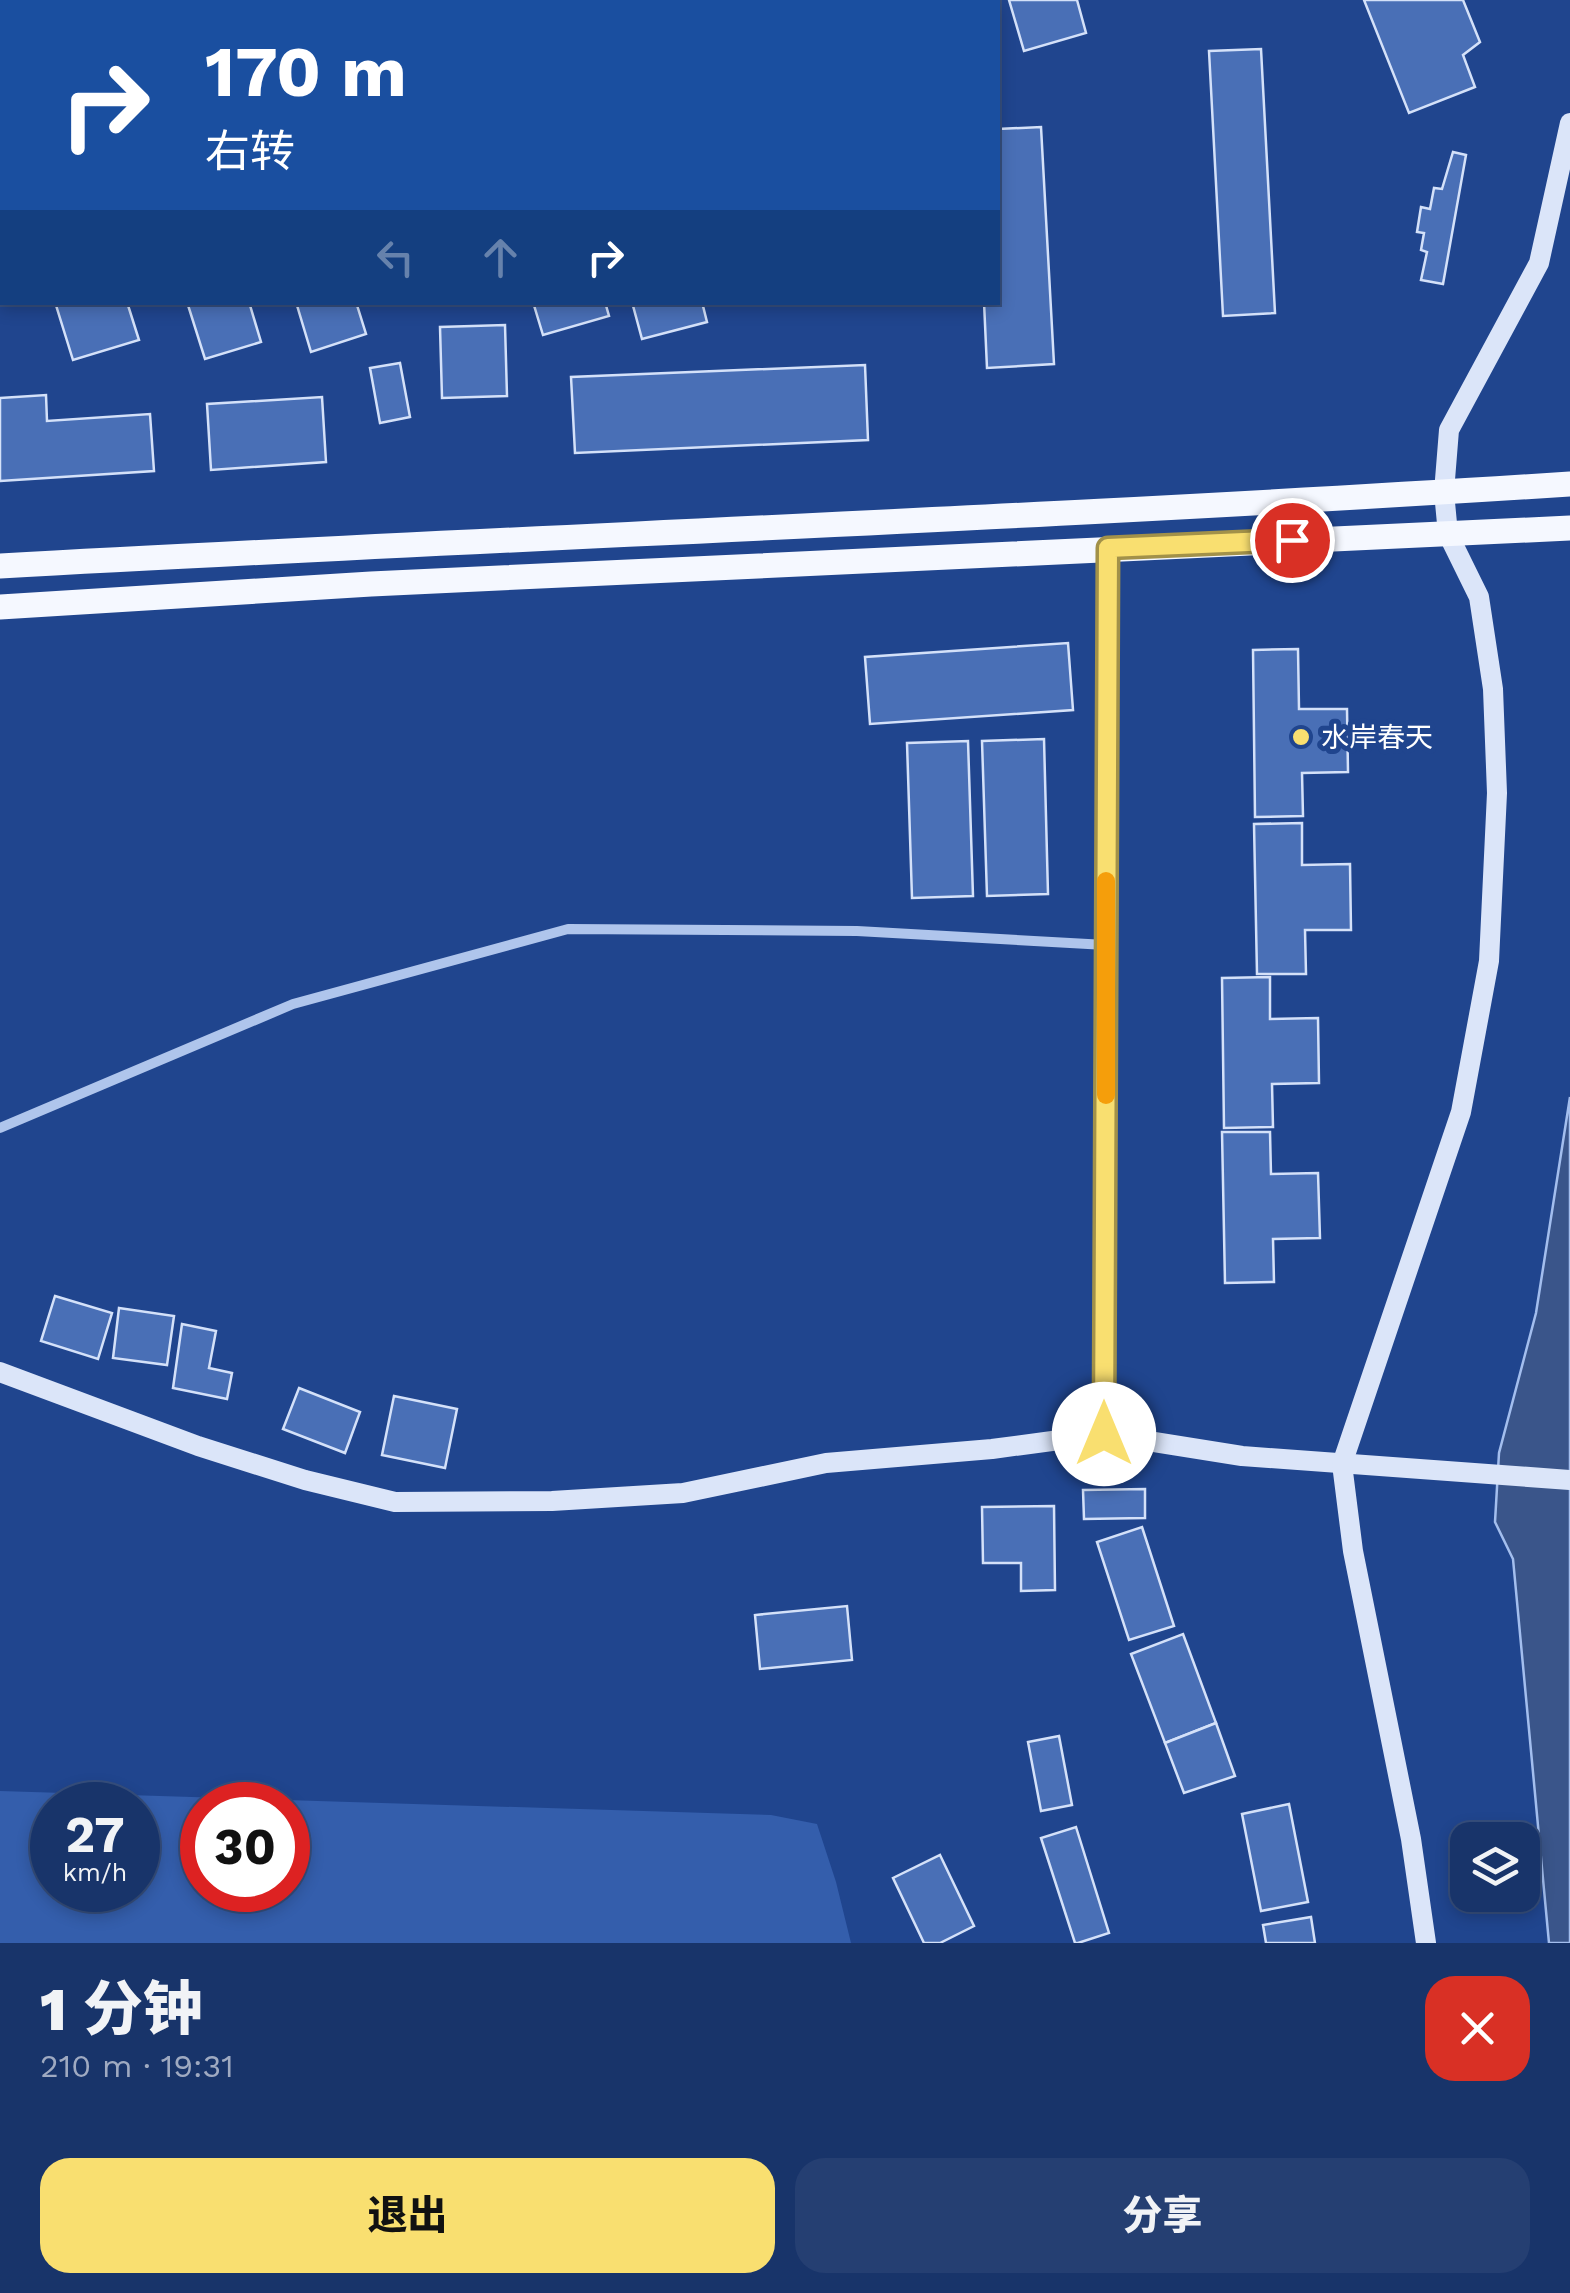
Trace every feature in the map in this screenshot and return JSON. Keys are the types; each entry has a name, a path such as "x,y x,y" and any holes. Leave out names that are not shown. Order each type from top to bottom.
{"main road":[{"path":"1426,1943 1411,1839 1354,1551 1342,1464 1461,1112 1490,961 1497,793 1493,689 1479,597 1448,534 1444,492 1448,430 1539,263 1570,124"},
{"path":"0,566 1040,516 1570,484"},
{"path":"0,607 371,584 1570,528"},
{"path":"0,1372 198,1446 305,1480 394,1502 552,1501 682,1493 826,1463 992,1449 1104,1434 1242,1456 1570,1480"}],"street":[{"path":"1104,1434 1108,548"},
{"path":"0,1128 293,1004 568,930 857,930 1106,945"}],"shaded area":[{"path":"1570,1097 1570,1943 1549,1943 1513,1559 1495,1522 1499,1453 1536,1313"},
{"path":"0,1791 30,1792 30,1912 160,1912 160,1796 180,1797 180,1912 310,1912 310,1801 771,1815 817,1824 851,1943 0,1943"}],"building":[{"path":"1009,0 1077,0 1086,33 1024,51"},
{"path":"1364,0 1463,0 1480,42 1463,55 1475,87 1409,113"},
{"path":"1261,49 1275,313 1223,316 1209,51"},
{"path":"1041,127 1054,364 987,368 984,305 1000,305 1000,129"},
{"path":"1453,152 1466,155 1443,284 1421,280 1427,252 1421,250 1424,233 1417,232 1421,207 1430,209 1434,188 1442,189"},
{"path":"56,305 128,305 139,340 73,360"},
{"path":"188,305 250,305 261,342 205,359"},
{"path":"297,305 357,305 366,334 311,352"},
{"path":"534,305 606,305 609,316 543,335"},
{"path":"633,305 703,305 707,322 642,339"},
{"path":"505,325 507,396 442,398 440,327"},
{"path":"400,363 410,417 380,423 370,368"},
{"path":"865,365 868,440 575,453 571,377"},
{"path":"46,395 47,421 150,414 154,471 0,481 0,398"},
{"path":"322,397 326,462 211,470 207,404"},
{"path":"1068,643 1073,710 870,724 865,657"},
{"name":"水岸春天","path":"1298,649 1299,709 1347,709 1348,772 1302,773 1303,816 1255,817 1253,650"},
{"path":"1044,739 1048,894 987,896 982,741"},
{"path":"968,741 973,896 912,898 907,743"},
{"name":"水岸春天","path":"1302,823 1302,865 1350,864 1351,930 1305,930 1306,974 1257,974 1254,824"},
{"path":"1270,977 1270,1019 1318,1018 1319,1083 1272,1084 1273,1127 1224,1128 1222,978"},
{"path":"1222,1132 1270,1132 1271,1174 1318,1173 1320,1238 1273,1239 1274,1282 1225,1283"},
{"path":"55,1296 112,1313 98,1359 41,1341"},
{"path":"119,1308 174,1316 167,1365 113,1358"},
{"path":"182,1324 216,1331 209,1368 232,1373 227,1399 173,1388"},
{"path":"299,1388 360,1412 345,1453 283,1429"},
{"path":"394,1396 457,1409 445,1468 382,1455"},
{"path":"1145,1489 1145,1518 1084,1519 1083,1490"},
{"path":"1054,1506 1055,1590 1021,1591 1021,1563 983,1563 982,1507"},
{"path":"1142,1527 1174,1626 1129,1640 1097,1542"},
{"path":"847,1606 852,1660 760,1669 755,1615"},
{"path":"1183,1634 1216,1723 1165,1743 1131,1654"},
{"path":"1216,1723 1235,1776 1184,1793 1165,1743"},
{"path":"1059,1736 1072,1805 1041,1811 1028,1742"},
{"path":"1289,1804 1308,1902 1261,1911 1242,1814"},
{"path":"1076,1827 1109,1933 1078,1943 1041,1838"},
{"path":"940,1855 974,1926 940,1943 924,1943 893,1878"},
{"path":"1311,1917 1315,1943 1266,1943 1263,1925"}],"slow traffic":[{"path":"1106,881 1106,1095"}],"place":[{"name":"水岸春天","path":"1301,737"}],"route":[{"path":"1104,1434 1108,548 1292,540"}]}
